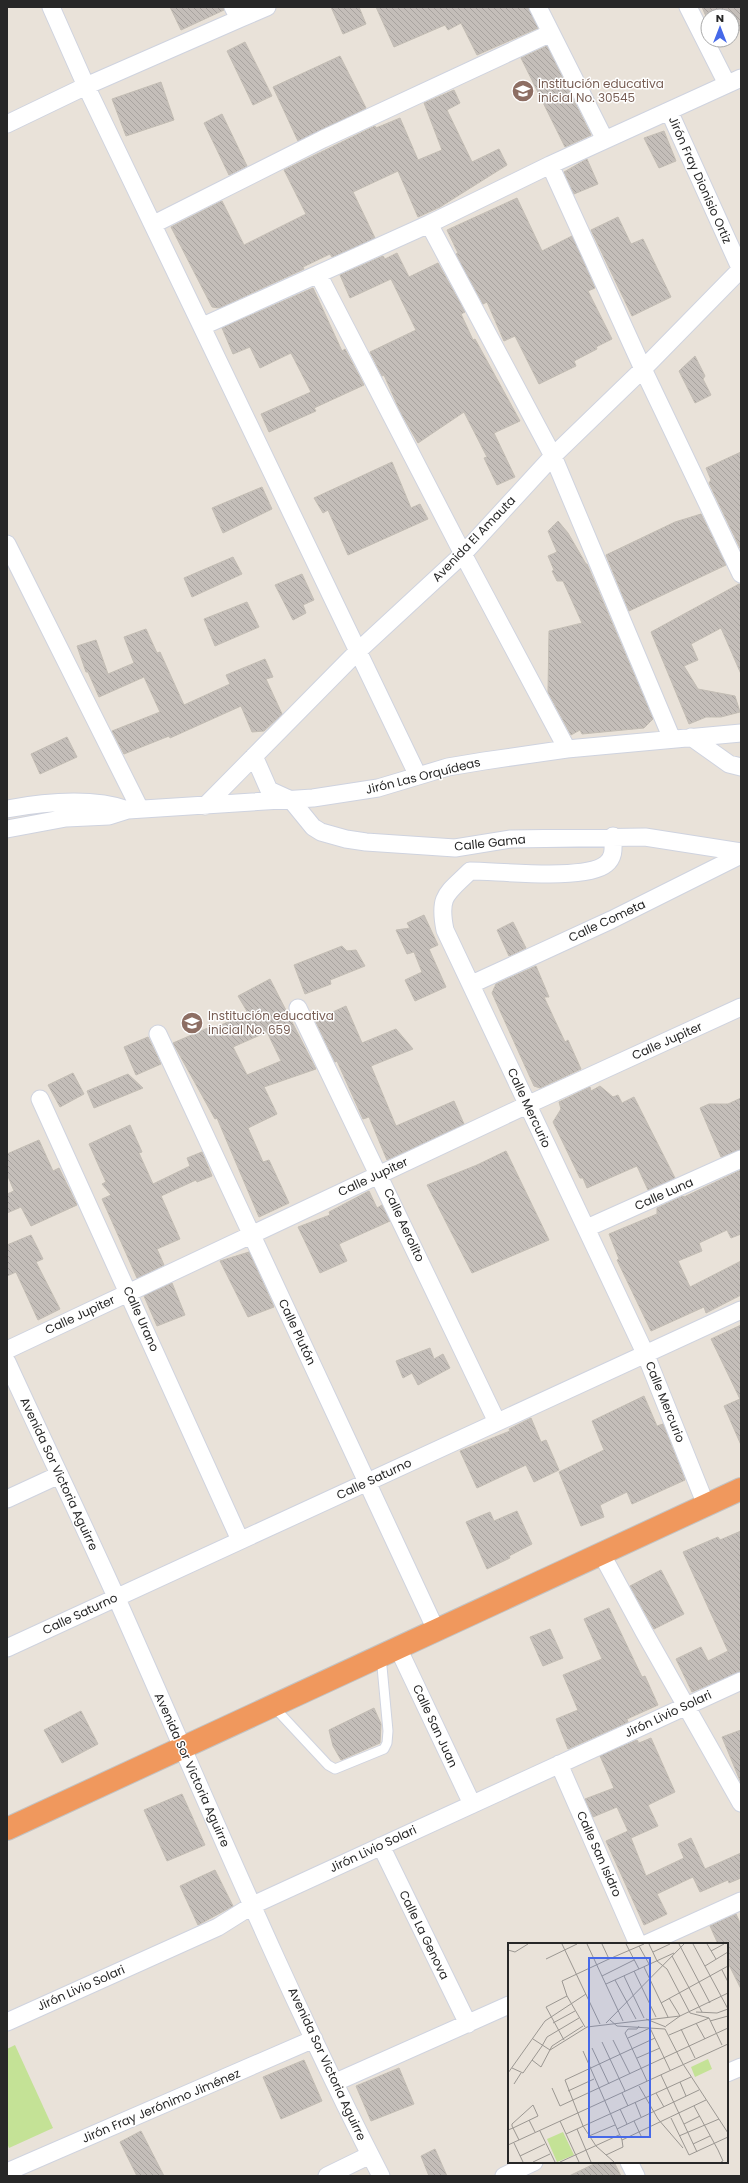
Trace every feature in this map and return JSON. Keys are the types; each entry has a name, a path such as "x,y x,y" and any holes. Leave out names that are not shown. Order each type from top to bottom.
{"highway":[{"path":"7,1829 741,1489"}],"street":[{"path":"51,7 86,86 154,224 418,776"},
{"path":"7,124 236,13 267,7"},
{"path":"538,7 605,140"},
{"path":"203,326 429,224 605,140 734,81 688,7"},
{"path":"154,224 324,139 551,33"},
{"name":"Jirón Fray Dionisio Ortiz","path":"669,111 741,269"},
{"path":"550,166 643,369 741,574"},
{"path":"429,224 553,456 672,738"},
{"name":"Avenida El Amauta","path":"205,806 358,651 463,554 553,456 643,369 741,269"},
{"path":"318,274 463,554 567,750"},
{"path":"7,544 134,809"},
{"name":"Jirón Las Orquídeas","path":"134,809 291,800 378,788 448,767 484,761 672,738 741,733"},
{"path":"691,737 729,764 741,768"},
{"name":"Calle Gama","path":"254,756 269,790 291,800 313,826 321,832 346,839 366,842 455,848 511,839 613,836 645,837 741,854"},
{"path":"7,809 44,805 100,803 134,809"},
{"path":"7,829 66,818 109,816 134,809"},
{"name":"Calle Mercurio","path":"613,836 613,855 607,864 599,869 586,872 470,871 447,894 443,901 442,915 445,930 472,984 526,1105 587,1228 645,1353 706,1505"},
{"name":"Calle Cometa","path":"472,984 611,920 741,854"},
{"name":"Calle Jupiter","path":"7,1350 526,1105 741,1007"},
{"name":"Calle Aerolito","path":"298,1008 497,1422"},
{"name":"Calle Plutón","path":"158,1034 436,1630"},
{"name":"Calle Urano","path":"40,1098 240,1540"},
{"name":"Calle Luna","path":"587,1228 741,1159"},
{"name":"Calle Saturno","path":"7,1648 741,1310"},
{"name":"Avenida Sor Victoria Aguirre","path":"7,1362 116,1598 182,1748 314,2039 381,2176"},
{"path":"7,1500 59,1475"},
{"path":"601,1553 685,1706 741,1803"},
{"name":"Calle San Juan","path":"389,1652 472,1804"},
{"name":"Jirón Livio Solari","path":"7,2022 218,1927 253,1905 741,1680"},
{"name":"Calle San Isidro","path":"559,1764 638,1943"},
{"name":"Calle La Genova","path":"380,1846 468,2024"},
{"path":"648,1943 741,1901"},
{"path":"336,2082 508,2005"},
{"name":"Jirón Fray Jerónimo Jiménez","path":"7,2172 314,2039"},
{"path":"728,2073 741,2067"},
{"path":"327,2176 370,2155"},
{"path":"504,2176 532,2163"},
{"path":"630,2163 636,2176"}],"lane":[{"path":"273,1706 328,1765 336,1769 384,1750 387,1743 388,1731 389,1652"}],"green space":[{"path":"15,2045 53,2128 9,2148 7,2143 7,2049"}],"building":[{"path":"170,7 223,7 224,10 181,30"},
{"path":"331,7 359,7 366,24 343,34"},
{"path":"376,7 528,7 538,28 477,55 461,23 448,30 445,25 394,47"},
{"path":"741,7 741,30 740,8 702,8"},
{"path":"245,42 272,96 253,105 227,51"},
{"path":"547,46 591,135 565,147 521,58"},
{"path":"340,56 366,108 298,141 273,87"},
{"path":"161,82 174,120 126,136 112,99"},
{"path":"454,90 460,103 447,110 472,162 499,149 507,165 440,207 418,217 398,171 353,192 375,238 332,257 330,254 303,267 304,269 219,308 212,307 171,227 222,201 244,245 306,214 284,170 375,126 376,128 400,118 418,160 442,150 424,103"},
{"path":"222,114 247,166 229,175 204,123"},
{"path":"664,131 676,161 659,168 644,138"},
{"path":"587,159 598,184 574,194 564,172"},
{"path":"517,198 542,251 572,236 595,288 588,291 612,339 574,361 576,366 539,384 515,336 504,341 487,302 483,304 456,254 458,253 447,230"},
{"path":"618,217 631,244 643,239 671,297 632,316 591,230"},
{"path":"397,253 409,277 438,263 465,312 461,314 473,340 475,339 520,421 494,433 515,477 497,485 484,458 487,457 464,412 418,443 400,411 384,375 382,376 370,352 416,330 391,279 350,298 340,275 383,256 385,259"},
{"path":"313,288 342,351 345,349 364,385 314,408 316,411 269,432 261,414 311,392 291,353 260,368 250,347 233,354 222,328"},
{"path":"695,356 705,376 703,379 711,395 695,403 679,371"},
{"path":"741,452 740,548 709,483 711,480 706,468"},
{"path":"392,462 411,508 420,504 428,519 348,555 328,510 323,513 314,498"},
{"path":"262,487 272,509 223,533 212,508"},
{"path":"701,514 726,565 629,611 606,555 675,522"},
{"path":"558,521 568,533 587,564 653,719 644,728 582,734 580,730 571,735 548,692 549,631 582,623 563,581 557,581 552,571 554,570 548,556 557,552 548,531"},
{"path":"233,557 242,574 192,597 184,578"},
{"path":"302,574 314,600 303,605 306,613 293,620 275,585"},
{"path":"741,584 741,674 721,628 691,644 698,660 684,666 698,689 735,696 740,712 721,717 706,717 689,724 651,632"},
{"path":"247,602 259,627 215,646 204,619"},
{"path":"146,629 157,653 160,652 184,705 230,684 226,675 265,659 273,677 266,679 282,714 264,731 252,732 241,706 170,738 169,736 124,754 112,731 160,712 144,677 99,697 88,672 86,672 77,646 96,640 108,674 134,663 124,637"},
{"path":"67,737 77,757 40,774 31,754"},
{"path":"424,915 438,945 429,949 446,987 415,1001 405,980 422,972 414,952 407,954 396,930 410,928 407,923"},
{"path":"513,922 526,948 509,956 497,930"},
{"path":"342,946 347,951 356,950 365,966 330,980 331,984 305,994 294,965"},
{"path":"536,966 549,997 544,997 565,1042 568,1040 581,1069 540,1088 534,1086 492,993 496,984"},
{"path":"270,979 316,1069 264,1087 277,1114 248,1128 263,1162 269,1160 289,1203 259,1217 217,1118 215,1119 173,1043 210,1027 212,1029 248,1013 238,996","holes":["267,1032 281,1061 247,1075 233,1047"]},
{"path":"346,1006 362,1043 396,1029 413,1049 371,1066 396,1126 454,1101 464,1124 387,1160 369,1117 363,1119 337,1061 335,1062 315,1020"},
{"path":"148,1037 161,1064 136,1075 124,1047"},
{"path":"73,1073 84,1094 60,1107 48,1085"},
{"path":"128,1074 143,1088 94,1108 87,1091"},
{"path":"600,1086 613,1097 618,1095 622,1103 634,1097 675,1178 648,1190 637,1166 587,1188 583,1178 580,1178 553,1122 561,1109 559,1102 590,1087 591,1091"},
{"path":"741,1098 741,1149 721,1157 700,1108 709,1104 728,1104"},
{"path":"130,1125 142,1152 139,1153 153,1184 190,1166 187,1158 202,1152 212,1176 197,1182 196,1180 161,1196 180,1239 157,1249 164,1265 137,1278 102,1199 111,1195 102,1184 106,1182 89,1144"},
{"path":"39,1140 53,1171 59,1168 77,1205 31,1226 21,1207 7,1213 7,1194 14,1191 7,1174 7,1154"},
{"path":"506,1151 549,1240 472,1273 427,1185 477,1165"},
{"path":"741,1170 741,1234 731,1238 727,1230 699,1243 702,1251 678,1261 690,1287 741,1261 741,1295 706,1313 704,1307 651,1331 617,1260 619,1259 609,1234 657,1214 657,1208"},
{"path":"369,1191 377,1208 382,1205 390,1221 339,1244 347,1261 320,1273 298,1227 330,1215 329,1212"},
{"path":"31,1235 43,1259 36,1262 60,1309 38,1320 16,1272 7,1276 7,1245"},
{"path":"249,1252 274,1307 248,1317 220,1261"},
{"path":"172,1283 185,1315 157,1326 144,1296"},
{"path":"741,1325 741,1445 724,1406 740,1399 711,1339"},
{"path":"430,1348 434,1359 443,1354 450,1368 418,1385 412,1373 403,1378 396,1361"},
{"path":"644,1396 657,1426 663,1424 685,1480 632,1504 627,1492 600,1505 604,1517 581,1526 559,1472 604,1450 592,1421"},
{"path":"531,1418 541,1442 546,1440 559,1470 534,1482 526,1465 477,1488 460,1451 510,1431 509,1429"},
{"path":"517,1511 532,1544 509,1556 510,1558 487,1569 466,1522 490,1512 494,1521"},
{"path":"741,1531 741,1671 692,1692 676,1659 701,1647 708,1661 728,1651 683,1552 718,1537 720,1540"},
{"path":"661,1570 684,1614 654,1629 630,1586"},
{"path":"609,1608 642,1677 645,1676 658,1705 627,1719 628,1722 568,1749 556,1719 578,1710 563,1675 602,1659 584,1619"},
{"path":"550,1629 563,1658 543,1666 530,1637"},
{"path":"374,1708 381,1724 380,1743 341,1760 333,1746 329,1730"},
{"path":"81,1711 98,1744 62,1763 44,1730"},
{"path":"741,1730 741,1783 722,1737"},
{"path":"651,1738 675,1792 648,1805 658,1826 631,1838 646,1876 684,1858 678,1844 691,1838 705,1869 741,1853 741,1878 729,1883 728,1880 700,1892 693,1877 657,1894 667,1914 644,1925 606,1841 628,1831 617,1807 593,1817 585,1799 614,1788 600,1756 637,1740 639,1743"},
{"path":"182,1794 205,1845 167,1861 144,1810"},
{"path":"215,1870 233,1906 198,1925 180,1886"},
{"path":"736,1914 741,1925 741,1989 728,1963 728,1943 718,1943 710,1926"},
{"path":"304,2060 322,2101 281,2119 263,2077"},
{"path":"399,2068 414,2104 371,2121 356,2086"},
{"path":"141,2131 164,2176 137,2176 120,2142"},
{"path":"435,2149 447,2176 429,2176 421,2156"},
{"path":"596,2163 614,2163 621,2176 569,2176"}],"place":[{"name":"Institución educativa inicial No. 30545","path":"523,91"},
{"name":"Institución educativa inicial No. 659","path":"192,1023"}]}
